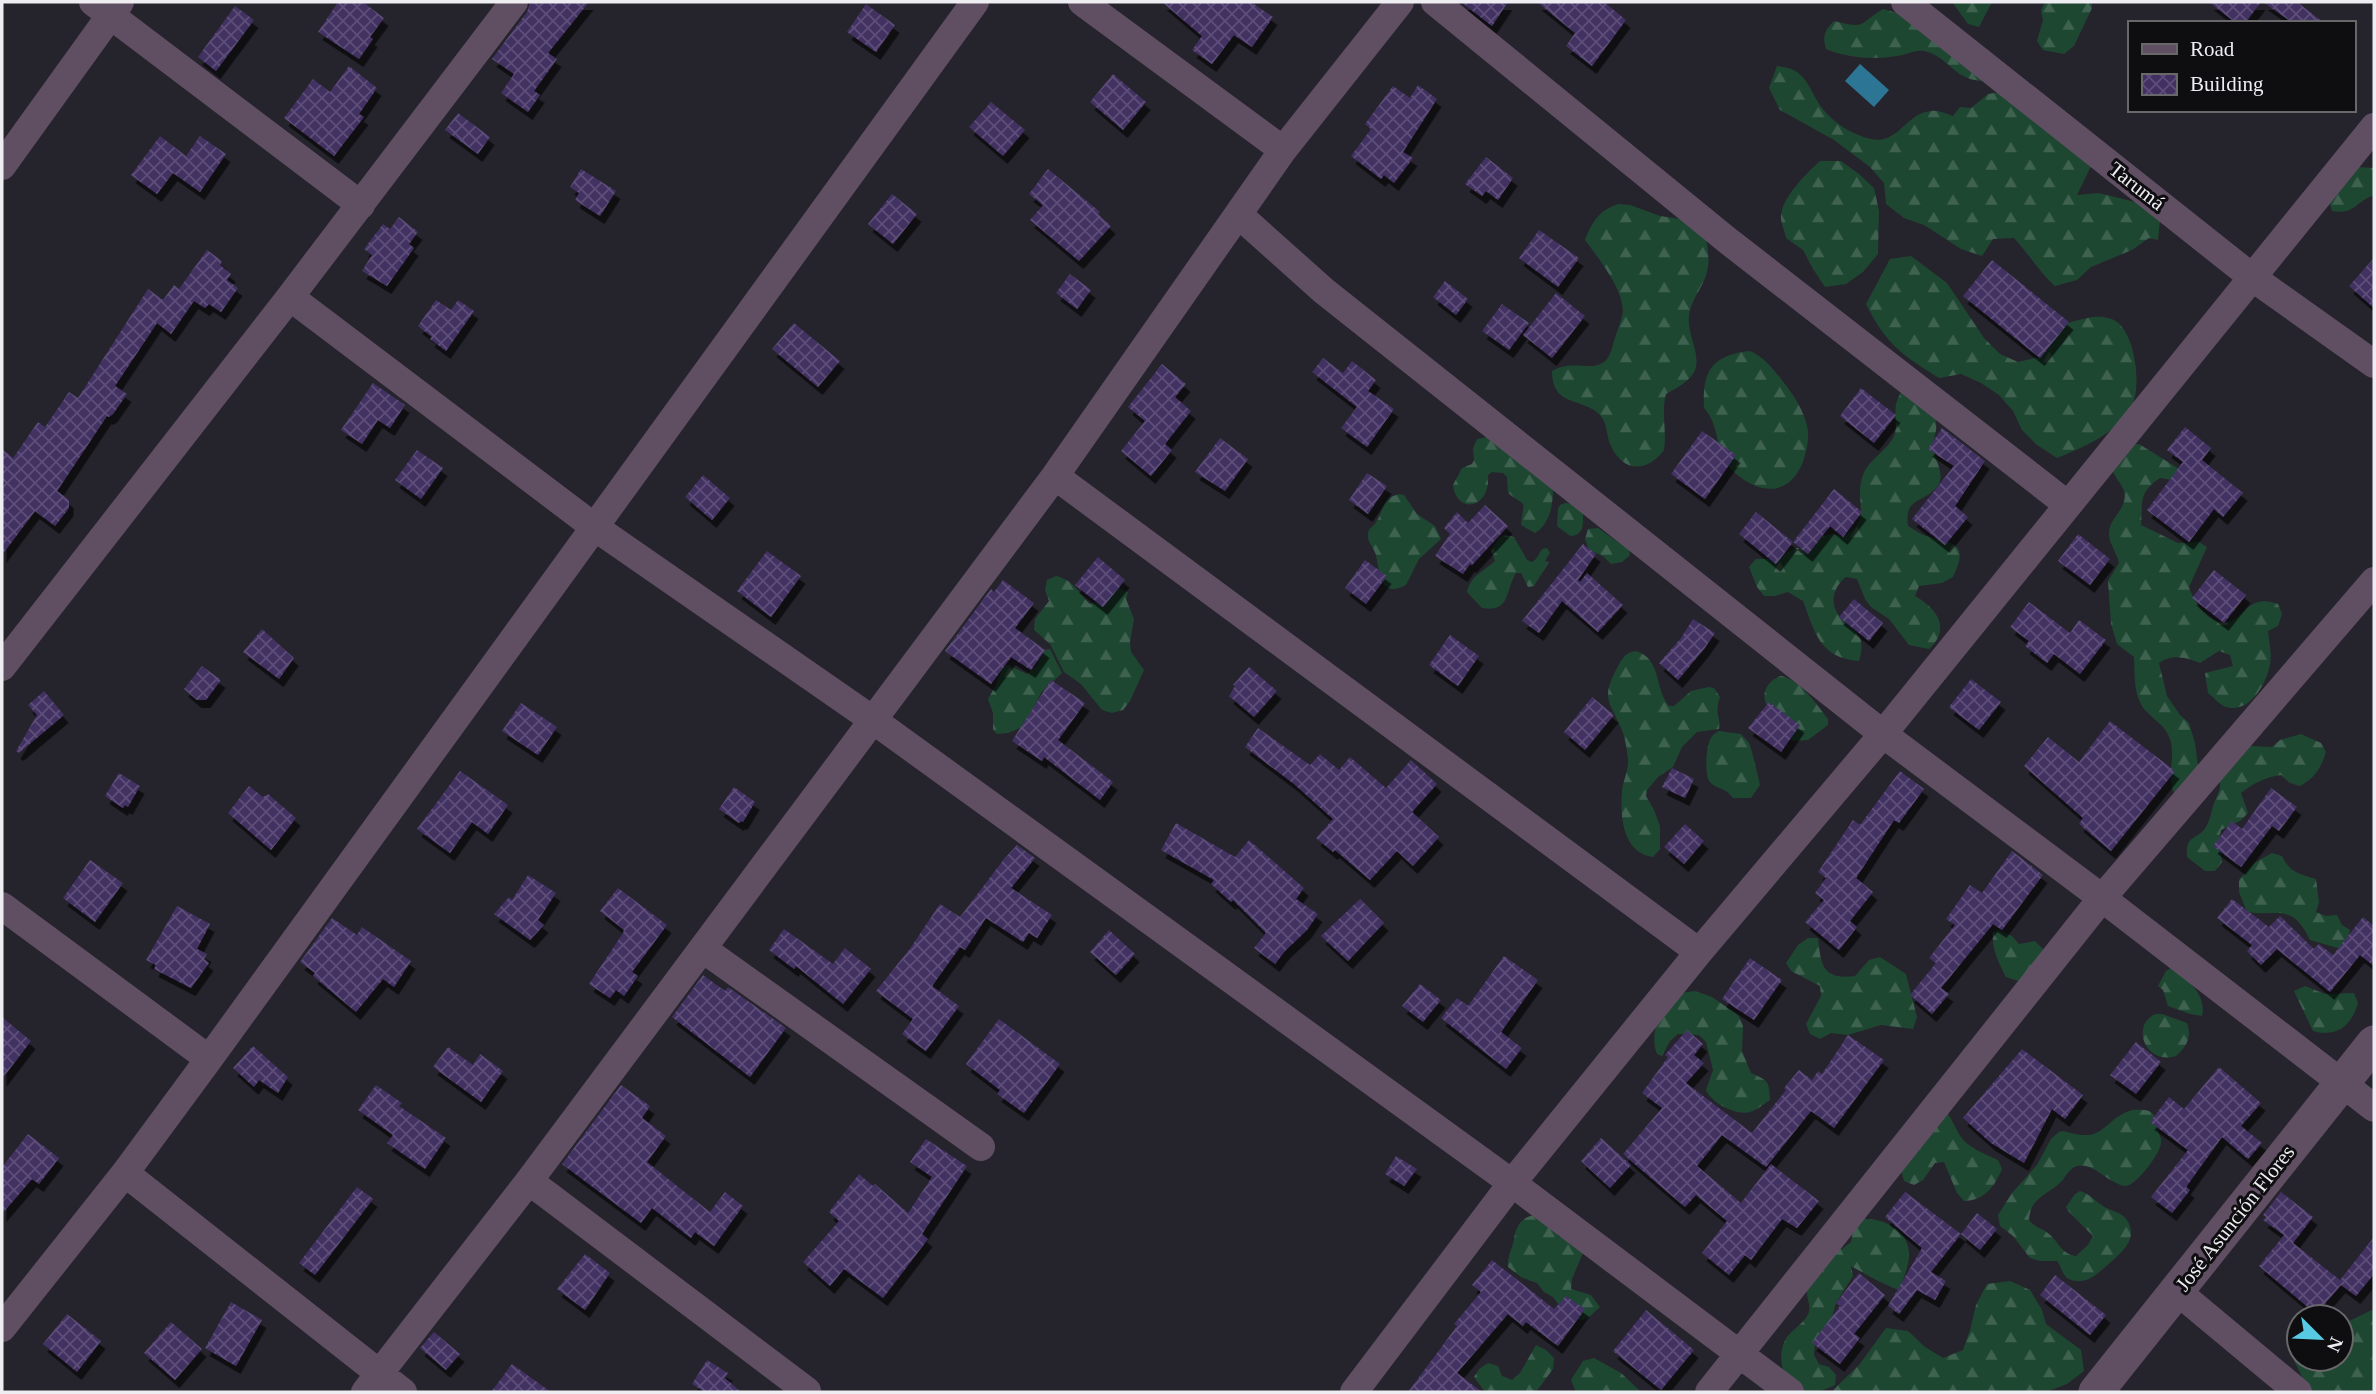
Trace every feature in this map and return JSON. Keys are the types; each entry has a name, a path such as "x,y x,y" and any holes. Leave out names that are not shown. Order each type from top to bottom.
{"street":[{"path":"2,667 290,298 513,2"},
{"path":"2,1328 125,1173 209,1059 975,2"},
{"path":"1082,2 1283,150"},
{"path":"372,1383 703,950 1055,476 1283,150 1400,2"},
{"path":"1435,2 1727,240 2068,505"},
{"name":"Tarumá","path":"1905,2 2253,278 2374,364"},
{"path":"2,166 108,6 361,205"},
{"path":"1354,1392 1512,1183 1699,952 1883,734 2374,127"},
{"path":"1239,215 1324,291 1883,734 2102,898 2374,1108"},
{"path":"290,298 593,526 873,720 1512,1183 1790,1392"},
{"path":"1055,476 1699,952"},
{"path":"1709,1392 2102,898 2374,582"},
{"path":"2,906 209,1059"},
{"path":"703,950 981,1147"},
{"name":"José Asunción Flores","path":"2096,1392 2374,1044"},
{"path":"125,1173 372,1383 403,1392"},
{"path":"529,1181 807,1391"},
{"path":"2178,1292 2298,1392"}],"green space":[{"path":"1952,2 1992,2 1979,27 1968,24"},
{"path":"2045,2 2092,2 2092,8 2074,46 2064,54 2043,50 2037,41 2043,20 2041,10"},
{"path":"1883,9 1904,15 1986,81 1968,78 1936,56 1923,51 1870,58 1826,49 1825,34 1834,21 1857,25"},
{"path":"1777,66 1801,75 1827,113 1850,131 1871,139 1889,137 1923,113 1937,111 1953,116 1960,107 1971,108 1988,94 2014,90 2095,158 2077,195 2099,193 2143,204 2160,219 2158,240 2149,238 2132,250 2091,267 2077,280 2055,286 2014,238 1993,239 1982,256 1961,249 1924,225 1904,218 1886,204 1884,183 1870,167 1834,140 1780,110 1769,88"},
{"path":"1820,161 1841,161 1859,174 1874,188 1879,211 1878,254 1863,272 1846,284 1825,287 1803,250 1786,238 1781,218 1786,200 1802,178"},
{"path":"2358,167 2374,168 2374,195 2350,210 2332,211 2329,201"},
{"path":"1619,204 1681,219 1706,239 1708,256 1707,272 1689,317 1696,357 1695,370 1686,381 1666,394 1664,450 1657,458 1642,466 1628,465 1621,460 1610,444 1602,417 1592,409 1562,396 1553,382 1552,371 1567,366 1599,365 1610,354 1622,317 1621,298 1611,277 1585,240 1598,217"},
{"path":"1911,256 1947,283 1984,338 2000,354 2018,362 2040,357 2069,323 2098,317 2117,322 2129,339 2135,363 2136,389 2131,408 2125,417 2098,439 2057,458 2037,445 2022,430 2013,411 1999,395 1961,374 1939,378 1905,355 1888,339 1866,304 1890,259"},
{"path":"1750,351 1767,363 1785,385 1798,403 1808,431 1803,462 1797,474 1789,482 1771,489 1751,484 1726,463 1713,423 1704,408 1705,384 1712,367 1726,356"},
{"path":"1905,384 1935,408 1934,445 1940,474 1939,484 1935,489 1911,506 1907,517 1908,526 1926,536 1953,544 1960,559 1953,577 1942,583 1919,586 1915,596 1935,613 1940,626 1936,641 1929,649 1909,645 1889,619 1871,607 1857,579 1846,577 1835,591 1834,607 1858,635 1862,647 1859,661 1846,659 1835,655 1820,642 1803,601 1788,592 1764,596 1749,567 1756,559 1776,559 1795,548 1806,548 1823,536 1833,534 1843,537 1858,523 1863,475 1869,464 1894,436 1896,404"},
{"path":"1487,437 1553,488 1550,513 1544,525 1535,533 1521,525 1523,504 1508,493 1507,477 1503,473 1492,472 1488,475 1488,486 1484,495 1473,504 1461,501 1456,495 1453,485 1462,468 1472,464 1473,448 1477,439"},
{"path":"2139,444 2184,472 2172,480 2160,478 2148,488 2143,498 2141,525 2178,543 2199,542 2207,547 2189,587 2203,612 2215,621 2228,622 2254,603 2268,602 2278,604 2282,614 2278,626 2268,631 2271,660 2265,680 2256,695 2243,706 2226,707 2208,693 2205,673 2233,666 2230,655 2219,651 2200,663 2179,657 2159,663 2167,696 2189,723 2198,766 2174,793 2170,739 2163,727 2141,704 2135,685 2134,657 2117,644 2111,624 2108,581 2119,563 2109,532 2125,497 2113,472 2129,445"},
{"path":"1399,494 1404,495 1417,514 1435,526 1441,539 1419,559 1406,585 1390,589 1382,582 1368,532 1386,501"},
{"path":"1565,503 1575,504 1583,511 1581,531 1575,535 1570,536 1557,526 1558,509"},
{"path":"1598,528 1629,550 1630,555 1622,562 1611,564 1603,556 1589,550 1585,539 1588,529"},
{"path":"1504,535 1514,537 1527,560 1532,562 1542,549 1547,548 1550,553 1545,561 1549,562 1534,586 1528,587 1521,573 1516,573 1503,604 1491,609 1482,608 1467,592 1474,578 1495,561 1491,551"},
{"path":"1056,576 1072,584 1090,604 1100,601 1119,588 1128,592 1126,599 1134,619 1131,652 1144,670 1123,710 1112,713 1102,710 1081,684 1064,672 1050,644 1034,630 1035,619 1049,601 1045,590 1047,580"},
{"path":"1050,649 1062,673 1041,693 1025,726 997,734 993,730 993,713 988,699 1003,667 1008,665 1027,674 1037,666 1045,650"},
{"path":"1636,651 1650,660 1669,706 1674,706 1691,691 1709,687 1714,688 1720,697 1719,729 1697,732 1682,747 1673,767 1658,777 1647,790 1646,796 1660,826 1660,849 1653,857 1635,848 1625,832 1621,801 1628,755 1622,731 1608,699 1612,678 1621,662 1626,654"},
{"path":"1781,676 1801,687 1828,719 1828,725 1808,740 1792,741 1776,709 1766,704 1767,687"},
{"path":"1719,731 1741,734 1749,743 1760,785 1751,798 1733,798 1708,779 1706,767 1709,742"},
{"path":"2301,734 2321,743 2326,752 2314,776 2300,786 2290,783 2281,775 2276,776 2260,781 2241,793 2248,813 2240,821 2221,830 2219,841 2222,862 2215,871 2205,871 2187,857 2190,841 2203,831 2208,822 2220,788 2219,774 2250,746 2272,747 2280,740"},
{"path":"2272,853 2282,856 2296,872 2316,879 2319,902 2316,912 2326,916 2337,915 2342,925 2350,930 2341,949 2310,940 2297,920 2290,916 2247,912 2239,892 2239,880 2254,863"},
{"path":"1999,930 2012,936 2019,944 2035,941 2047,953 2021,982 2006,977 1998,961 1993,932"},
{"path":"1808,938 1818,938 1822,963 1825,969 1836,976 1855,976 1869,960 1880,957 1906,974 1917,1017 1913,1029 1881,1025 1848,1035 1831,1033 1820,1039 1810,1034 1806,1024 1821,996 1820,986 1791,971 1786,963 1798,945"},
{"path":"2171,968 2199,994 2202,1016 2168,1006 2163,990 2158,986 2166,971"},
{"path":"2305,986 2325,994 2354,993 2358,1003 2352,1018 2336,1031 2313,1031 2294,991"},
{"path":"1695,991 1712,997 1738,1015 1743,1026 1742,1051 1751,1073 1765,1080 1769,1089 1770,1100 1755,1110 1738,1112 1719,1104 1709,1095 1706,1090 1713,1070 1706,1042 1699,1035 1678,1034 1670,1041 1662,1056 1657,1054 1655,1032 1667,995"},
{"path":"2156,1014 2187,1023 2188,1041 2176,1056 2156,1055 2149,1050 2145,1042 2144,1026 2148,1019"},
{"path":"1944,1109 1962,1139 1976,1150 1998,1160 2002,1169 1992,1187 1971,1200 1964,1201 1957,1193 1944,1162 1935,1163 1923,1180 1914,1185 1904,1181 1901,1170"},
{"path":"2132,1110 2146,1110 2153,1114 2161,1140 2156,1155 2134,1182 2124,1186 2089,1167 2077,1166 2070,1170 2057,1186 2036,1201 2030,1212 2031,1223 2049,1234 2067,1253 2076,1256 2093,1236 2066,1207 2075,1194 2084,1192 2127,1220 2130,1238 2121,1252 2093,1277 2082,1281 2069,1279 2057,1261 2030,1258 2013,1236 2000,1226 1998,1215 2012,1193 2037,1165 2051,1139 2059,1132 2078,1135 2096,1133 2114,1119"},
{"path":"1534,1215 1553,1226 1558,1236 1568,1240 1583,1253 1572,1279 1571,1289 1591,1295 1600,1307 1588,1318 1577,1319 1563,1310 1537,1283 1521,1277 1508,1267 1518,1227 1525,1218"},
{"path":"1866,1215 1865,1219 1894,1227 1905,1238 1909,1257 1899,1290 1851,1266 1853,1276 1815,1343 1814,1355 1819,1364 1829,1367 1836,1375 1835,1385 1817,1391 1798,1390 1784,1373 1781,1358 1784,1343 1809,1312 1807,1290 1817,1269 1831,1248 1842,1249 1851,1242 1853,1231"},
{"path":"2010,1281 2030,1290 2042,1310 2046,1324 2081,1350 2084,1371 2067,1384 2046,1392 1831,1392 1859,1365 1886,1328 1908,1331 1925,1347 1943,1358 1963,1350 1976,1305 1987,1284"},
{"path":"2374,1309 2374,1392 2309,1392 2300,1373 2355,1373 2355,1318"},
{"path":"1536,1345 1554,1358 1553,1369 1536,1392 1485,1392 1474,1377 1479,1369 1488,1363 1498,1366 1502,1376 1512,1380 1520,1373"},
{"path":"1594,1358 1621,1373 1641,1392 1576,1392 1571,1380 1583,1361"}],"water":[{"path":"1860,64 1889,90 1874,107 1845,81"}],"building":[{"path":"338,2 363,2 384,18 359,59 318,32"},
{"path":"530,2 589,2 548,53 557,59 534,91 540,95 528,112 501,93 514,74 492,59 527,12"},
{"path":"1162,2 1251,2 1273,17 1252,47 1234,35 1212,64 1192,50 1202,36"},
{"path":"1461,2 1508,2 1492,26"},
{"path":"1537,2 1604,2 1626,20 1592,66 1566,46 1575,33"},
{"path":"2209,2 2261,2 2247,21 2233,21"},
{"path":"2263,2 2297,2 2321,21 2290,21"},
{"path":"866,4 895,25 876,52 847,32"},
{"path":"235,6 254,20 216,71 198,57"},
{"path":"349,66 377,88 359,114 364,117 334,156 284,118 313,79 330,92"},
{"path":"1113,74 1146,102 1123,130 1090,102"},
{"path":"1418,85 1437,99 1403,152 1413,158 1394,183 1384,175 1381,179 1351,156 1371,129 1365,124 1393,86 1410,98"},
{"path":"991,102 1025,130 1003,156 969,127"},
{"path":"458,113 490,137 478,154 445,130"},
{"path":"160,136 186,156 200,136 226,154 200,192 173,173 157,194 131,175"},
{"path":"1486,157 1513,178 1498,200 1486,191 1482,196 1465,184"},
{"path":"581,169 616,191 600,216 575,200 579,193 570,187"},
{"path":"1048,169 1100,212 1098,214 1111,226 1079,261 1030,220 1043,205 1029,194"},
{"path":"892,194 917,214 893,244 868,224"},
{"path":"399,217 418,232 409,244 414,248 387,286 362,271 372,255 364,249 383,224 390,229"},
{"path":"1539,230 1579,258 1558,287 1519,258"},
{"path":"207,250 222,261 220,265 231,274 227,280 238,288 221,312 209,304 205,308 194,301 171,334 157,323 115,386 127,394 113,414 107,416 57,491 69,500 69,508 55,526 35,511 2,555 2,488 5,483 2,480 2,449 13,458 38,422 45,427 69,392 78,398 148,289 163,300 174,285 179,289"},
{"path":"2374,258 2374,308 2349,286"},
{"path":"1992,260 2069,322 2040,358 1963,296"},
{"path":"1070,274 1091,290 1077,309 1056,293"},
{"path":"1445,281 1468,299 1456,315 1433,297"},
{"path":"1556,293 1585,316 1552,358 1523,335"},
{"path":"436,300 451,310 458,300 474,311 446,351 418,326"},
{"path":"1502,304 1529,323 1509,350 1482,331"},
{"path":"794,323 840,361 818,387 772,349"},
{"path":"1323,358 1343,373 1352,361 1376,380 1368,391 1394,409 1367,447 1341,428 1357,407 1312,372"},
{"path":"1162,364 1186,384 1175,397 1191,411 1165,444 1172,450 1151,476 1121,451 1145,421 1128,407"},
{"path":"373,383 405,405 390,428 378,420 362,444 341,430"},
{"path":"1861,388 1896,415 1874,443 1840,416"},
{"path":"2185,427 2211,448 2202,460 2243,493 2223,517 2214,509 2189,542 2147,510 2183,462 2167,450"},
{"path":"1942,428 1985,461 1955,506 1968,517 1945,545 1912,519 1954,466 1928,449"},
{"path":"1702,431 1736,455 1705,499 1671,474"},
{"path":"1220,438 1248,459 1225,491 1195,472"},
{"path":"417,450 443,468 421,499 395,480"},
{"path":"1367,473 1387,486 1368,514 1349,500"},
{"path":"703,475 730,498 712,520 685,497"},
{"path":"1834,489 1862,512 1843,537 1830,526 1808,554 1793,542"},
{"path":"1485,505 1508,526 1463,574 1435,556 1450,534 1444,528 1457,512 1468,523"},
{"path":"1756,512 1793,542 1776,564 1739,534"},
{"path":"2078,534 2110,559 2090,585 2058,561"},
{"path":"1583,544 1596,554 1578,580 1580,582 1587,573 1623,605 1598,632 1562,601 1539,633 1522,621"},
{"path":"767,551 801,576 771,617 737,591"},
{"path":"1098,557 1125,580 1103,607 1075,585"},
{"path":"1365,560 1387,576 1366,604 1345,588"},
{"path":"2214,570 2246,595 2224,623 2192,598"},
{"path":"1003,580 1034,603 1015,628 1045,650 1031,670 1011,657 991,684 945,651 991,589 994,592"},
{"path":"1854,599 1883,623 1869,641 1839,617"},
{"path":"2029,602 2070,633 2079,620 2106,640 2080,674 2054,654 2047,663 2025,646 2029,641 2010,627"},
{"path":"1693,619 1715,633 1678,680 1659,663 1681,638"},
{"path":"262,629 294,658 279,679 243,652"},
{"path":"1450,635 1479,656 1458,686 1429,665"},
{"path":"202,666 221,680 206,700 197,700 184,689"},
{"path":"1249,667 1277,691 1254,717 1229,696 1235,686 1233,685"},
{"path":"1971,679 2001,702 1979,730 1949,707"},
{"path":"1051,680 1085,703 1058,740 1113,782 1100,800 1044,757 1042,761 1012,741"},
{"path":"44,691 64,715 19,753 16,751 37,715 28,705"},
{"path":"1592,697 1614,715 1585,750 1564,732"},
{"path":"1769,702 1800,725 1781,752 1748,728"},
{"path":"521,703 557,727 538,755 502,731"},
{"path":"2110,721 2175,771 2111,851 2079,824 2083,818 2024,766 2048,737 2079,762"},
{"path":"1258,728 1310,765 1320,754 1339,770 1350,757 1386,788 1411,760 1437,784 1412,812 1439,837 1413,866 1397,851 1370,880 1335,850 1333,852 1316,838 1333,819 1294,784 1245,747"},
{"path":"1672,768 1694,779 1685,798 1662,787"},
{"path":"460,771 508,805 488,834 472,822 450,853 417,829"},
{"path":"1900,771 1924,789 1899,823 1894,820 1856,878 1873,892 1850,921 1857,927 1839,950 1805,922 1824,900 1815,893 1826,878 1818,872 1853,820 1860,825"},
{"path":"119,773 140,786 128,807 125,805 123,808 105,796"},
{"path":"249,786 263,797 268,794 296,818 271,850 228,813"},
{"path":"734,787 755,802 743,822 739,823 719,809"},
{"path":"2271,788 2297,807 2279,831 2272,826 2241,867 2213,846 2232,821 2242,829"},
{"path":"1176,823 1235,857 1249,840 1304,888 1296,899 1318,914 1275,964 1254,948 1266,933 1233,900 1231,902 1211,884 1214,880 1161,850"},
{"path":"1685,824 1704,841 1684,864 1664,847"},
{"path":"1017,845 1035,858 1011,888 1052,915 1037,938 1029,933 1023,942 986,918 965,950 960,947 932,986 959,1006 926,1051 902,1034 913,1019 876,991 909,950 940,904 960,917"},
{"path":"2012,851 2043,875 2002,930 1993,924 1941,988 1949,994 1932,1014 1910,995 1936,963 1929,958 1955,925 1946,919 1970,885 1982,893"},
{"path":"90,860 123,883 95,922 63,898"},
{"path":"528,875 556,893 538,920 544,925 530,940 494,914 509,897 512,900"},
{"path":"618,888 667,925 632,972 638,976 624,996 616,990 610,998 589,984 624,930 600,911"},
{"path":"1360,899 1384,923 1348,961 1321,936"},
{"path":"2232,899 2269,927 2280,916 2314,949 2319,944 2333,955 2363,917 2374,926 2374,966 2360,955 2330,992 2277,949 2261,965 2247,951 2252,945 2217,918"},
{"path":"177,906 210,924 197,949 207,954 204,959 209,963 191,988 154,969 156,965 146,960"},
{"path":"332,918 357,935 362,927 411,961 394,987 383,979 356,1012 300,962"},
{"path":"784,929 833,964 845,948 871,969 843,1004 796,966 794,969 769,950"},
{"path":"1109,930 1135,954 1116,975 1090,952"},
{"path":"1504,956 1538,980 1501,1032 1522,1048 1506,1069 1441,1018 1457,998 1468,1006"},
{"path":"1750,958 1782,980 1754,1020 1722,999"},
{"path":"703,975 725,991 728,987 786,1028 750,1077 672,1017"},
{"path":"1420,984 1441,1000 1423,1022 1402,1006"},
{"path":"2,1017 31,1041 2,1079"},
{"path":"999,1019 1060,1064 1024,1113 997,1094 1000,1090 966,1064"},
{"path":"1687,1030 1703,1044 1694,1055 1704,1063 1686,1083 1752,1133 1799,1070 1812,1080 1818,1071 1822,1074 1848,1035 1884,1060 1834,1128 1811,1111 1766,1167 1722,1135 1697,1166 1741,1203 1771,1164 1819,1201 1797,1228 1782,1219 1751,1260 1745,1255 1729,1275 1702,1253 1727,1221 1696,1195 1685,1207 1623,1154 1662,1108 1642,1093 1668,1057 1665,1055"},
{"path":"2136,1042 2161,1062 2136,1094 2110,1075"},
{"path":"253,1046 288,1077 278,1093 259,1080 254,1087 233,1068"},
{"path":"448,1047 473,1065 480,1054 503,1071 481,1102 433,1067"},
{"path":"2022,1049 2083,1095 2065,1119 2052,1109 2024,1163 1991,1143 1963,1118"},
{"path":"2219,1067 2261,1103 2241,1126 2262,1143 2248,1159 2222,1137 2186,1187 2190,1190 2172,1213 2151,1197 2188,1150 2150,1122 2169,1097 2184,1109"},
{"path":"376,1085 402,1103 399,1106 446,1138 425,1169 387,1143 393,1135 358,1110"},
{"path":"621,1085 650,1106 642,1118 666,1136 647,1162 710,1212 725,1192 743,1206 714,1246 695,1232 691,1238 652,1208 641,1223 562,1164"},
{"path":"28,1134 59,1158 39,1184 32,1179 2,1214 2,1167"},
{"path":"1601,1138 1631,1165 1610,1188 1581,1161"},
{"path":"926,1139 967,1166 922,1234 928,1239 883,1298 844,1269 830,1286 803,1262 839,1221 829,1212 859,1174 873,1186 875,1184 908,1213 932,1177 910,1162"},
{"path":"1396,1156 1417,1169 1404,1186 1385,1174"},
{"path":"357,1187 373,1199 315,1275 299,1263"},
{"path":"1905,1192 1961,1234 1931,1272 1946,1281 1935,1300 1917,1290 1899,1314 1888,1306 1922,1248 1885,1217"},
{"path":"2281,1192 2313,1217 2293,1243 2340,1280 2374,1237 2374,1274 2356,1296 2341,1285 2325,1303 2303,1303 2259,1266 2284,1235 2263,1220 2266,1217 2263,1215"},
{"path":"1977,1213 1997,1229 1980,1250 1961,1234"},
{"path":"585,1254 610,1273 585,1310 557,1289"},
{"path":"1492,1260 1554,1309 1566,1296 1585,1309 1558,1346 1526,1322 1523,1326 1508,1314 1457,1373 1482,1392 1408,1392 1457,1326 1454,1324 1481,1292 1472,1285"},
{"path":"1859,1273 1885,1295 1854,1334 1860,1338 1840,1364 1812,1343 1840,1306 1836,1303"},
{"path":"2055,1275 2106,1315 2090,1335 2040,1295"},
{"path":"231,1302 262,1320 236,1366 205,1348"},
{"path":"1646,1310 1694,1350 1661,1390 1613,1351"},
{"path":"67,1314 101,1341 77,1372 43,1344"},
{"path":"171,1322 202,1349 175,1380 144,1353"},
{"path":"434,1332 460,1354 446,1370 420,1348"},
{"path":"707,1360 728,1373 725,1378 741,1392 705,1392 692,1384"},
{"path":"512,1364 551,1392 491,1392"}]}
